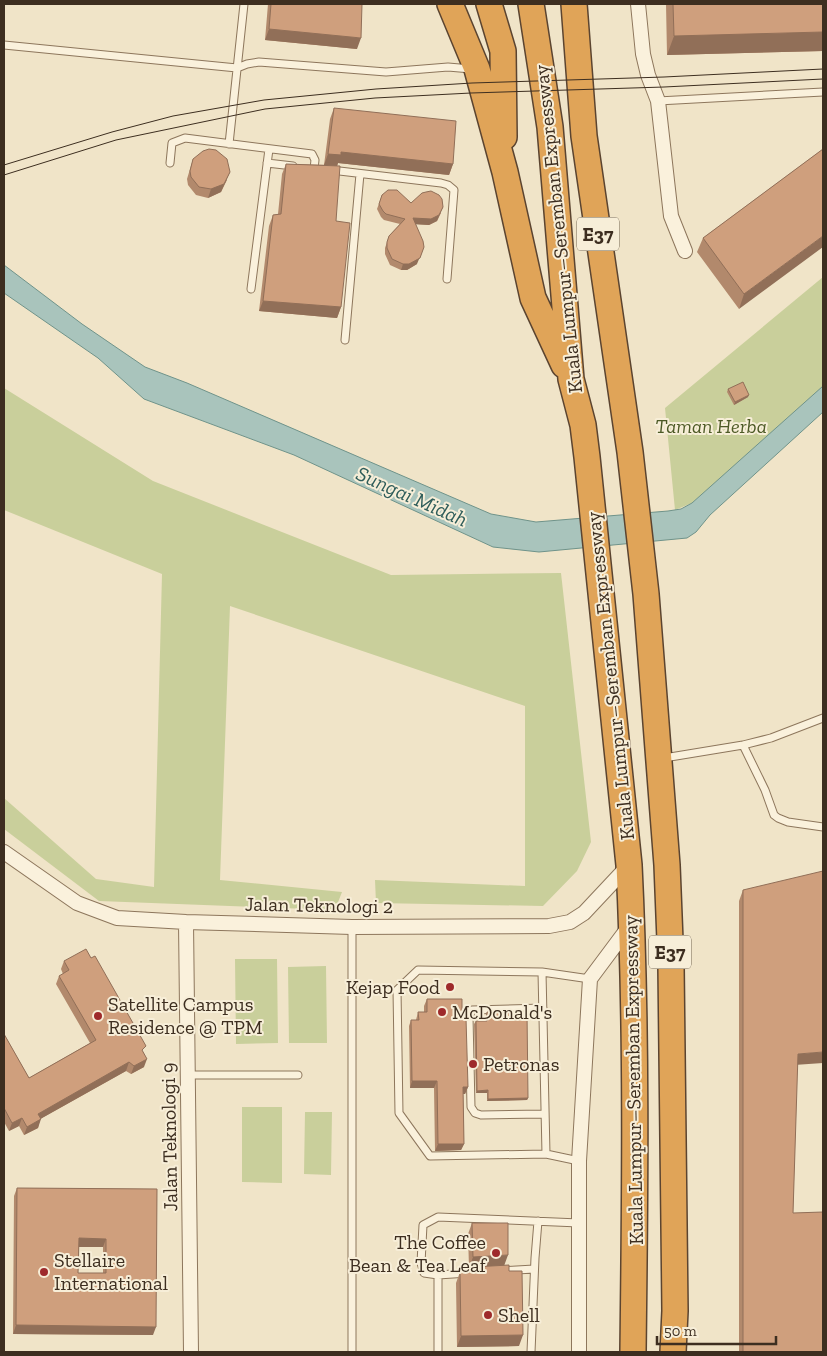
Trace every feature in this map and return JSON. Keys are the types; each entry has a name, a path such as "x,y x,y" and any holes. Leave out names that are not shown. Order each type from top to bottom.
{"highway":[{"path":"450,4 477,69 534,298 571,379"},
{"path":"489,4 503,51 504,172"},
{"name":"Kuala Lumpur–Seremban Expressway","path":"531,4 550,127 571,379 583,425 587,457 629,865 636,1121 634,1352"},
{"name":"Kuala Lumpur–Seremban Expressway","path":"574,4 584,136 630,452 646,594 659,759 671,966 675,1311 673,1352"},
{"path":"675,1311 689,1352"}],"street":[{"path":"638,4 642,54 658,101 671,216 685,251"},
{"name":"Jalan Teknologi 2","path":"4,852 77,903 117,918 352,927 549,926 570,922 584,913 629,865"},
{"name":"Jalan Teknologi 9","path":"186,922 191,1352"},
{"path":"578,1352 579,1161 590,979 632,923"}],"lane":[{"path":"229,144 244,4"},
{"path":"4,46 237,68 259,62 386,72 448,67 477,69"},
{"path":"658,101 823,92"},
{"path":"170,163 172,144 185,138 312,154 315,160 314,168"},
{"path":"251,289 269,148"},
{"path":"268,163 448,185 454,190 447,278"},
{"path":"345,340 360,174"},
{"path":"659,759 743,745 771,738 823,718"},
{"path":"743,745 765,790 774,815 788,822 823,827"},
{"path":"352,927 352,1352"},
{"path":"579,1161 546,1154 430,1156 399,1113 397,990 418,970 542,972 590,979"},
{"path":"542,972 546,1154"},
{"path":"543,1008 472,1010 469,1017 471,1107 475,1113 481,1115 545,1114"},
{"path":"188,1075 298,1075"},
{"path":"477,1272 438,1275 424,1273 421,1262 423,1225 438,1217 579,1223"},
{"path":"531,1352 538,1221"},
{"path":"496,1272 534,1269"},
{"path":"438,1275 438,1352"}],"green space":[{"name":"Taman Herba","path":"823,277 823,395 692,503 675,510 665,408"},
{"path":"4,388 153,481 391,575 561,573 591,842 577,871 543,906 376,903 375,880 525,886 525,706 230,606 220,880 342,892 335,910 99,901 4,829 4,798 96,879 154,887 162,574 4,510"},
{"path":"235,959 277,959 278,1043 236,1044"},
{"path":"326,966 327,1043 289,1043 288,967"},
{"path":"242,1107 282,1107 282,1183 242,1182"},
{"path":"305,1112 332,1112 331,1175 304,1174"}],"water":[{"name":"Sungai Midah","path":"4,265 82,324 145,367 187,383 491,514 536,522 681,509 692,503 823,386 823,412 710,515 696,532 687,538 539,552 493,547 294,455 144,399 98,358 4,293"}],"building":[{"path":"271,4 362,4 361,38 269,29"},
{"path":"673,4 823,4 823,32 674,36"},
{"path":"334,108 456,121 453,164 341,152 341,155 328,154"},
{"path":"209,149 216,150 227,159 230,172 224,184 211,189 199,187 191,177 190,171 193,159"},
{"path":"823,149 823,236 744,294 703,238"},
{"path":"286,164 340,166 336,221 350,223 341,307 263,301 273,215 281,214"},
{"path":"388,190 397,190 411,203 422,193 431,191 442,199 443,207 439,215 431,219 413,218 424,247 420,258 409,264 403,264 392,259 387,248 389,236 405,219 386,214 383,211 379,204 382,195"},
{"path":"743,382 749,395 735,402 728,389"},
{"path":"823,871 823,1052 798,1054 793,1213 823,1212 823,1352 743,1352 743,890"},
{"name":"Satellite Campus Residence @ TPM","path":"86,949 91,958 95,956 146,1046 142,1050 147,1059 134,1066 129,1062 38,1114 41,1119 27,1127 22,1118 12,1123 4,1108 4,1034 29,1078 96,1040 59,976 69,970 64,961"},
{"path":"427,999 462,999 462,1018 466,1018 468,1087 463,1087 464,1144 438,1144 437,1081 412,1081 411,1020 419,1020 418,1012 427,1012"},
{"path":"527,1011 528,1098 488,1099 488,1090 477,1091 476,1021 487,1021 487,1012"},
{"name":"Stellaire International","path":"17,1188 157,1189 156,1327 16,1325","holes":["79,1238 106,1239 106,1273 78,1273"]},
{"path":"472,1223 508,1223 508,1255 473,1257"},
{"name":"Shell","path":"509,1265 509,1271 522,1271 523,1335 461,1336 460,1272 473,1272 473,1267"}],"tram line":[{"path":"4,165 112,132 173,116 264,100 376,89 472,83 664,77 823,69"},
{"path":"4,175 116,140 265,109 375,98 823,79"}],"place":[{"name":"Kejap Food","path":"450,987"},
{"name":"McDonald's","path":"442,1012"},
{"name":"Satellite Campus Residence @ TPM","path":"98,1016"},
{"name":"Petronas","path":"473,1064"},
{"name":"The Coffee Bean & Tea Leaf","path":"496,1253"},
{"name":"Stellaire International","path":"44,1272"},
{"name":"Shell","path":"488,1315"}]}
